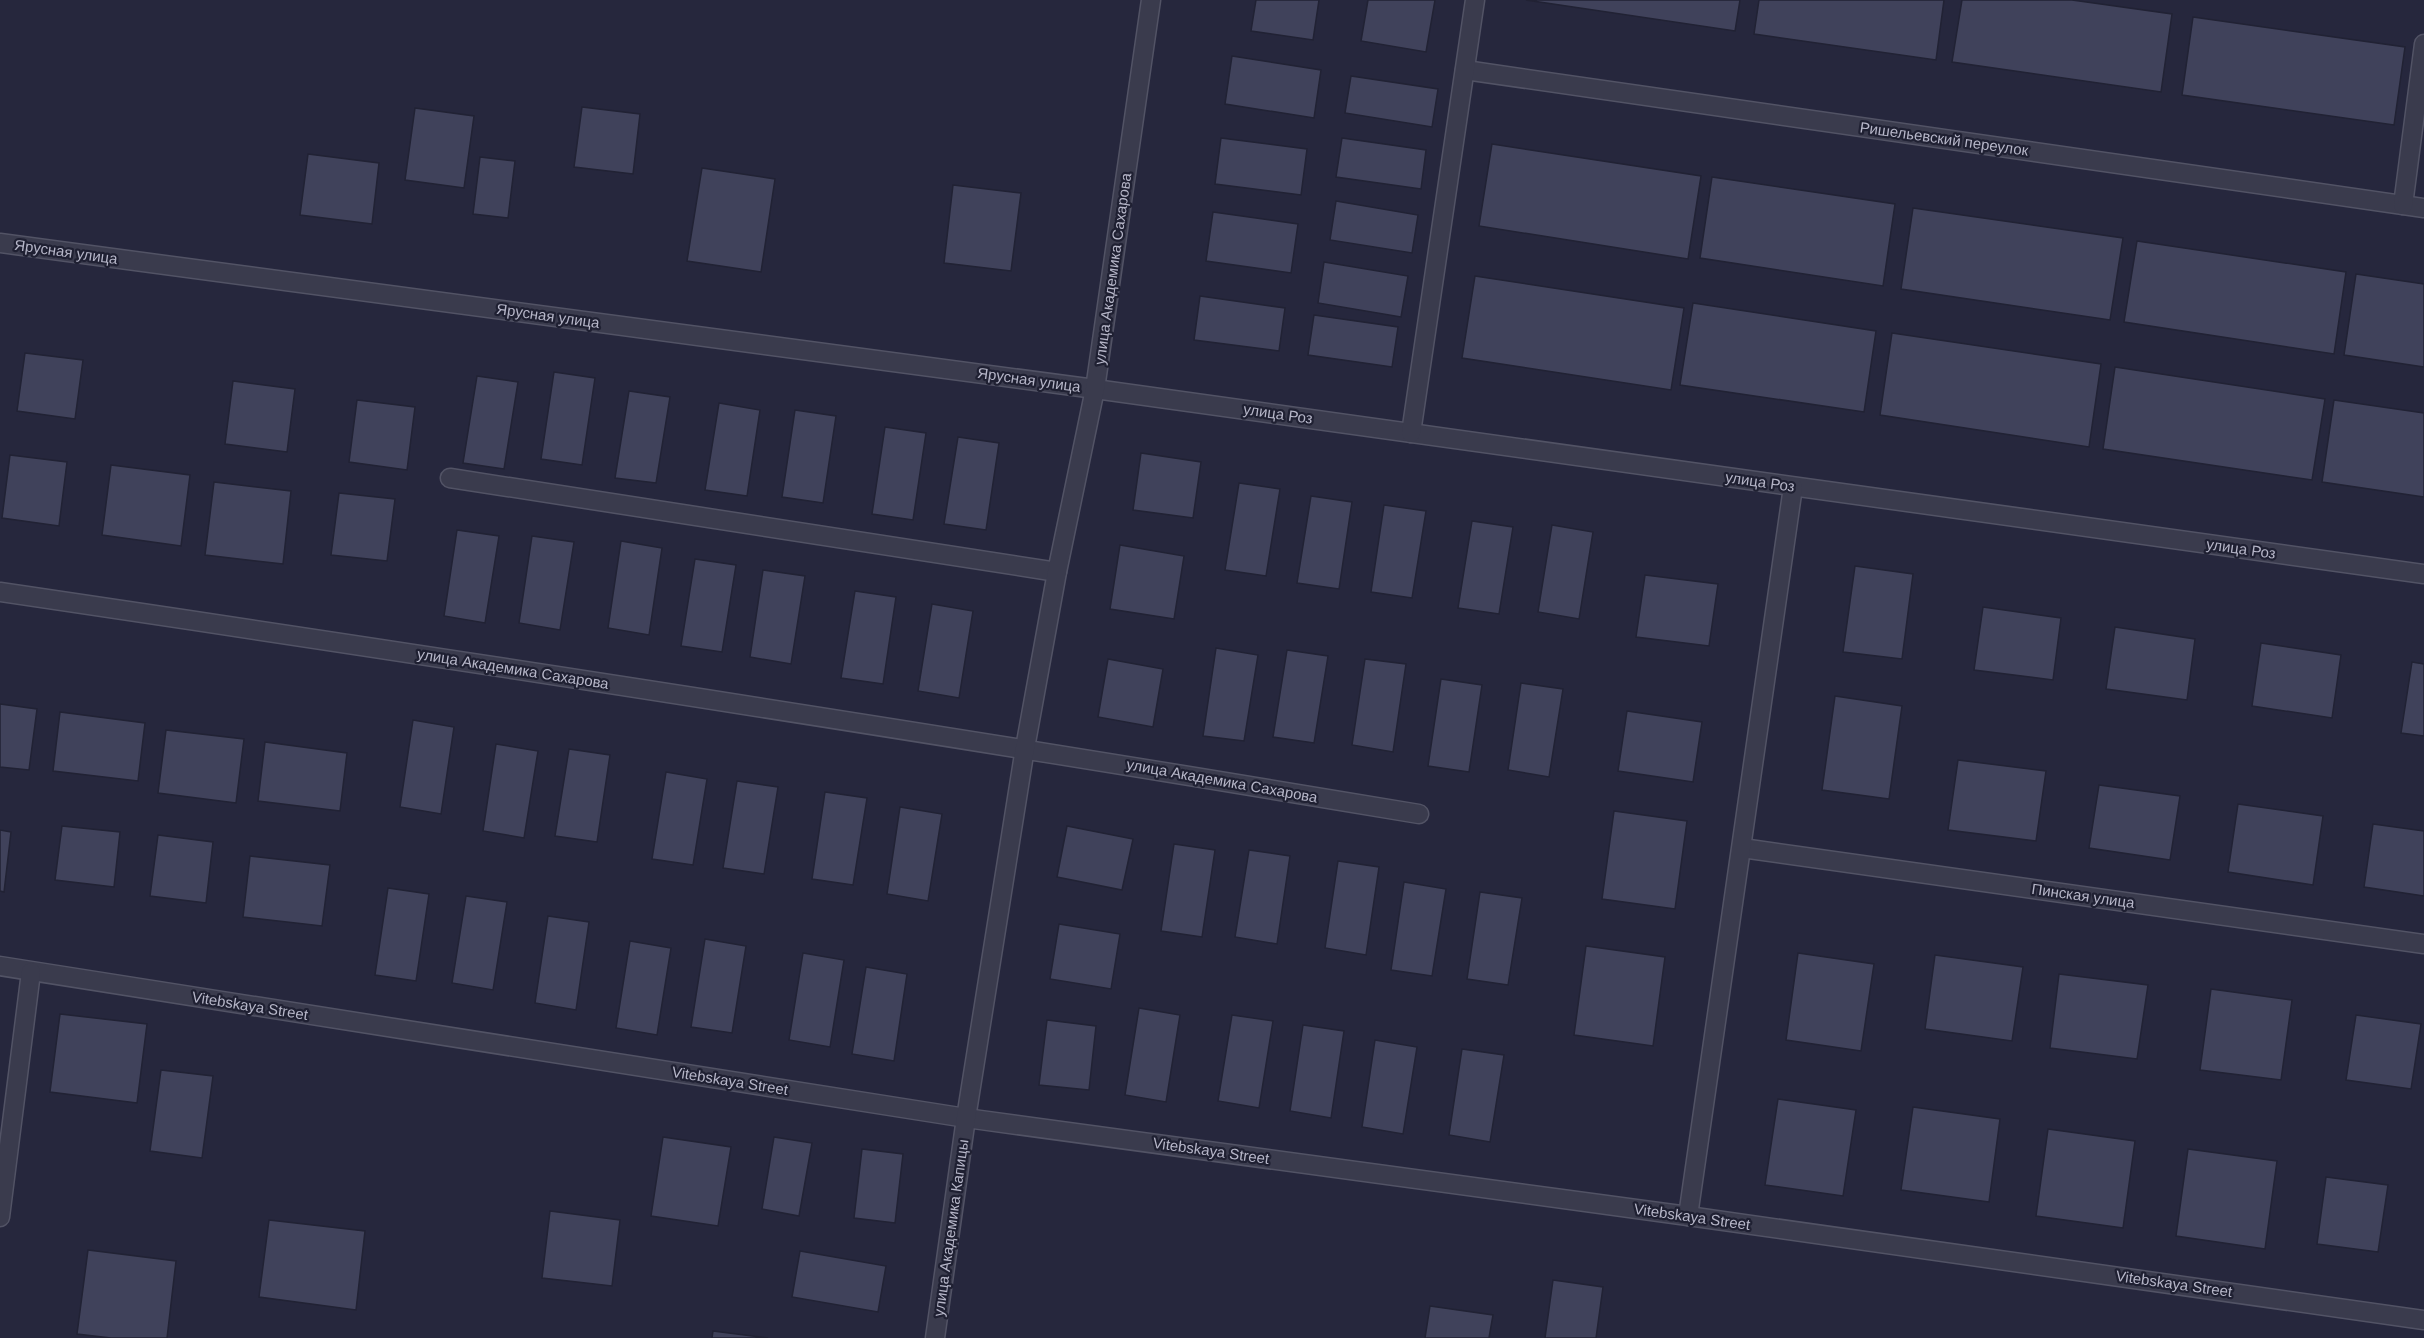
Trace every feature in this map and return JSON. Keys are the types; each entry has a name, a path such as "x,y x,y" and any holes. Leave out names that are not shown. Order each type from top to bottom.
{"street":[{"name":"улица Академика Сахарова","path":"966,1118 1025,748 1057,572 1095,389 1151,0"},
{"path":"1411,433 1475,0"},
{"path":"2403,205 2424,44"},
{"name":"Ришельевский переулок","path":"1465,70 2424,208"},
{"name":"Ярусная улица","path":"0,243 1095,389"},
{"name":"улица Роз","path":"1095,389 2424,574"},
{"path":"450,478 1057,572"},
{"path":"1688,1216 1793,487"},
{"name":"улица Академика Сахарова","path":"0,592 414,653 1025,748 1419,814"},
{"name":"Пинская улица","path":"1742,848 2424,944"},
{"name":"Vitebskaya Street","path":"0,966 966,1118 1688,1216 2424,1320"},
{"path":"0,1216 31,972"},
{"name":"улица Академика Капицы","path":"935,1338 966,1118"}],"building":[{"path":"1256,0 1319,0 1313,40 1251,31"},
{"path":"1368,0 1435,0 1426,52 1361,41"},
{"path":"1526,0 1740,0 1735,31"},
{"path":"1759,0 1944,0 1936,60 1754,34"},
{"path":"1962,0 2072,0 2172,14 2161,92 1952,62"},
{"path":"2193,17 2405,47 2394,125 2182,95"},
{"path":"1232,56 1321,70 1314,118 1225,104"},
{"path":"1351,76 1438,89 1432,127 1345,113"},
{"path":"582,107 640,114 633,174 574,167"},
{"path":"415,108 474,116 464,188 405,180"},
{"path":"1221,138 1307,149 1301,195 1215,184"},
{"path":"1342,138 1426,150 1421,189 1336,177"},
{"path":"1492,144 1701,176 1688,259 1479,226"},
{"path":"308,154 379,163 372,224 300,215"},
{"path":"480,157 515,161 508,218 473,214"},
{"path":"702,168 775,179 761,272 687,261"},
{"path":"1712,177 1895,204 1883,286 1700,258"},
{"path":"953,185 1021,193 1011,271 944,263"},
{"path":"1336,201 1418,215 1412,253 1330,240"},
{"path":"1913,208 2123,238 2110,320 1901,289"},
{"path":"1213,212 1298,224 1291,273 1206,261"},
{"path":"2137,241 2346,272 2334,354 2124,322"},
{"path":"1324,262 1408,276 1401,317 1318,303"},
{"path":"2356,274 2424,284 2424,367 2344,355"},
{"path":"1475,276 1684,308 1671,390 1462,358"},
{"path":"1200,296 1285,308 1279,351 1194,340"},
{"path":"1693,303 1876,331 1864,412 1680,385"},
{"path":"1314,315 1398,327 1392,367 1308,355"},
{"path":"1892,333 2101,364 2089,447 1880,415"},
{"path":"25,353 83,360 75,419 17,411"},
{"path":"2115,367 2325,399 2312,480 2103,449"},
{"path":"554,372 595,378 582,465 541,459"},
{"path":"477,376 518,382 504,469 463,463"},
{"path":"233,381 295,389 287,452 225,444"},
{"path":"629,391 670,397 656,483 615,478"},
{"path":"357,400 415,407 407,470 349,462"},
{"path":"2334,400 2424,413 2424,497 2322,482"},
{"path":"719,403 760,410 747,496 705,490"},
{"path":"795,410 836,416 823,503 782,497"},
{"path":"885,427 926,433 913,520 872,514"},
{"path":"958,437 999,443 986,530 944,524"},
{"path":"1141,453 1201,462 1193,518 1133,510"},
{"path":"10,455 67,462 59,526 2,518"},
{"path":"111,465 190,475 181,546 102,535"},
{"path":"214,482 291,491 283,564 205,555"},
{"path":"1239,483 1280,489 1266,576 1225,570"},
{"path":"339,493 395,499 387,561 331,555"},
{"path":"1311,496 1352,502 1339,589 1297,583"},
{"path":"1384,505 1426,511 1412,598 1371,592"},
{"path":"1472,521 1513,527 1499,614 1458,608"},
{"path":"1552,525 1593,532 1579,619 1538,612"},
{"path":"457,530 499,536 485,623 444,616"},
{"path":"532,536 574,542 560,630 519,623"},
{"path":"621,541 662,548 649,635 608,628"},
{"path":"1120,545 1184,556 1174,619 1110,609"},
{"path":"695,559 736,565 722,652 681,646"},
{"path":"1855,566 1913,574 1902,659 1843,652"},
{"path":"763,570 805,576 791,664 750,657"},
{"path":"1645,575 1718,584 1709,646 1636,637"},
{"path":"855,591 896,597 883,684 841,678"},
{"path":"932,604 973,611 959,698 918,691"},
{"path":"1983,607 2061,618 2053,680 1974,670"},
{"path":"2115,627 2195,639 2187,700 2106,689"},
{"path":"2261,643 2341,655 2332,718 2252,706"},
{"path":"1216,648 1258,655 1244,741 1203,736"},
{"path":"1287,650 1328,656 1314,743 1273,737"},
{"path":"1108,659 1163,669 1153,727 1098,717"},
{"path":"1365,659 1406,664 1393,752 1352,745"},
{"path":"2412,662 2424,664 2424,736 2401,733"},
{"path":"1441,679 1482,685 1469,772 1428,766"},
{"path":"1521,683 1563,689 1549,777 1508,770"},
{"path":"1835,696 1902,706 1889,799 1822,790"},
{"path":"0,704 37,709 29,770 0,767"},
{"path":"1627,711 1702,722 1693,782 1618,771"},
{"path":"60,712 145,723 138,781 53,771"},
{"path":"413,720 454,727 441,814 400,807"},
{"path":"166,730 244,739 236,803 158,793"},
{"path":"265,742 347,753 340,811 258,801"},
{"path":"496,744 538,751 524,838 483,831"},
{"path":"569,749 610,755 597,842 555,836"},
{"path":"1958,760 2046,771 2036,841 1948,830"},
{"path":"666,772 707,779 693,865 652,859"},
{"path":"737,781 778,787 764,874 723,868"},
{"path":"2099,785 2180,796 2170,860 2089,848"},
{"path":"825,792 867,798 853,885 812,879"},
{"path":"2238,804 2323,816 2313,885 2228,872"},
{"path":"900,807 942,814 928,901 887,894"},
{"path":"1614,811 1687,821 1675,909 1602,899"},
{"path":"2373,824 2424,831 2424,896 2364,887"},
{"path":"62,826 120,832 114,887 55,880"},
{"path":"1067,826 1133,839 1122,890 1057,877"},
{"path":"0,830 11,832 4,892 0,891"},
{"path":"158,835 213,842 206,903 150,896"},
{"path":"1174,844 1215,850 1202,937 1161,931"},
{"path":"1249,850 1290,856 1277,944 1235,937"},
{"path":"250,856 330,865 322,926 243,917"},
{"path":"1338,861 1379,867 1366,955 1325,948"},
{"path":"1404,882 1446,889 1432,976 1391,970"},
{"path":"388,888 429,894 416,981 375,975"},
{"path":"1480,892 1522,898 1508,985 1467,979"},
{"path":"466,896 507,902 493,990 452,983"},
{"path":"548,916 589,922 576,1010 535,1003"},
{"path":"1059,924 1120,934 1111,989 1050,979"},
{"path":"705,939 746,946 732,1033 691,1027"},
{"path":"630,941 671,948 657,1035 616,1028"},
{"path":"1586,946 1665,957 1653,1046 1574,1035"},
{"path":"803,953 844,960 830,1047 789,1040"},
{"path":"1798,953 1874,964 1861,1051 1786,1040"},
{"path":"1935,955 2023,967 2012,1041 1925,1029"},
{"path":"866,967 907,974 894,1061 852,1054"},
{"path":"2059,974 2148,985 2137,1059 2050,1048"},
{"path":"2211,989 2292,1000 2281,1080 2200,1070"},
{"path":"1139,1008 1180,1015 1166,1102 1125,1095"},
{"path":"60,1014 147,1024 137,1103 50,1092"},
{"path":"1232,1015 1273,1021 1259,1108 1218,1101"},
{"path":"2356,1015 2421,1024 2411,1089 2346,1080"},
{"path":"1047,1020 1096,1026 1089,1090 1039,1085"},
{"path":"1303,1025 1344,1031 1331,1118 1290,1111"},
{"path":"1375,1040 1417,1047 1403,1134 1362,1127"},
{"path":"1462,1049 1504,1055 1490,1142 1449,1135"},
{"path":"161,1070 213,1076 202,1158 150,1151"},
{"path":"1778,1099 1856,1110 1843,1196 1765,1185"},
{"path":"1913,1107 2000,1119 1989,1202 1901,1190"},
{"path":"2048,1129 2135,1141 2123,1228 2036,1216"},
{"path":"663,1137 731,1147 718,1226 651,1216"},
{"path":"774,1137 812,1143 799,1216 762,1209"},
{"path":"862,1149 903,1154 895,1223 854,1218"},
{"path":"2188,1149 2277,1161 2265,1249 2176,1236"},
{"path":"2326,1177 2388,1185 2378,1252 2317,1244"},
{"path":"550,1211 620,1220 612,1286 542,1278"},
{"path":"269,1220 365,1231 356,1310 259,1297"},
{"path":"88,1250 176,1261 167,1338 111,1338 77,1334"},
{"path":"800,1251 886,1266 878,1312 792,1297"},
{"path":"1553,1280 1603,1287 1596,1338 1545,1338"},
{"path":"1430,1306 1493,1315 1489,1338 1425,1338"},
{"path":"713,1331 768,1338 712,1338"}]}
